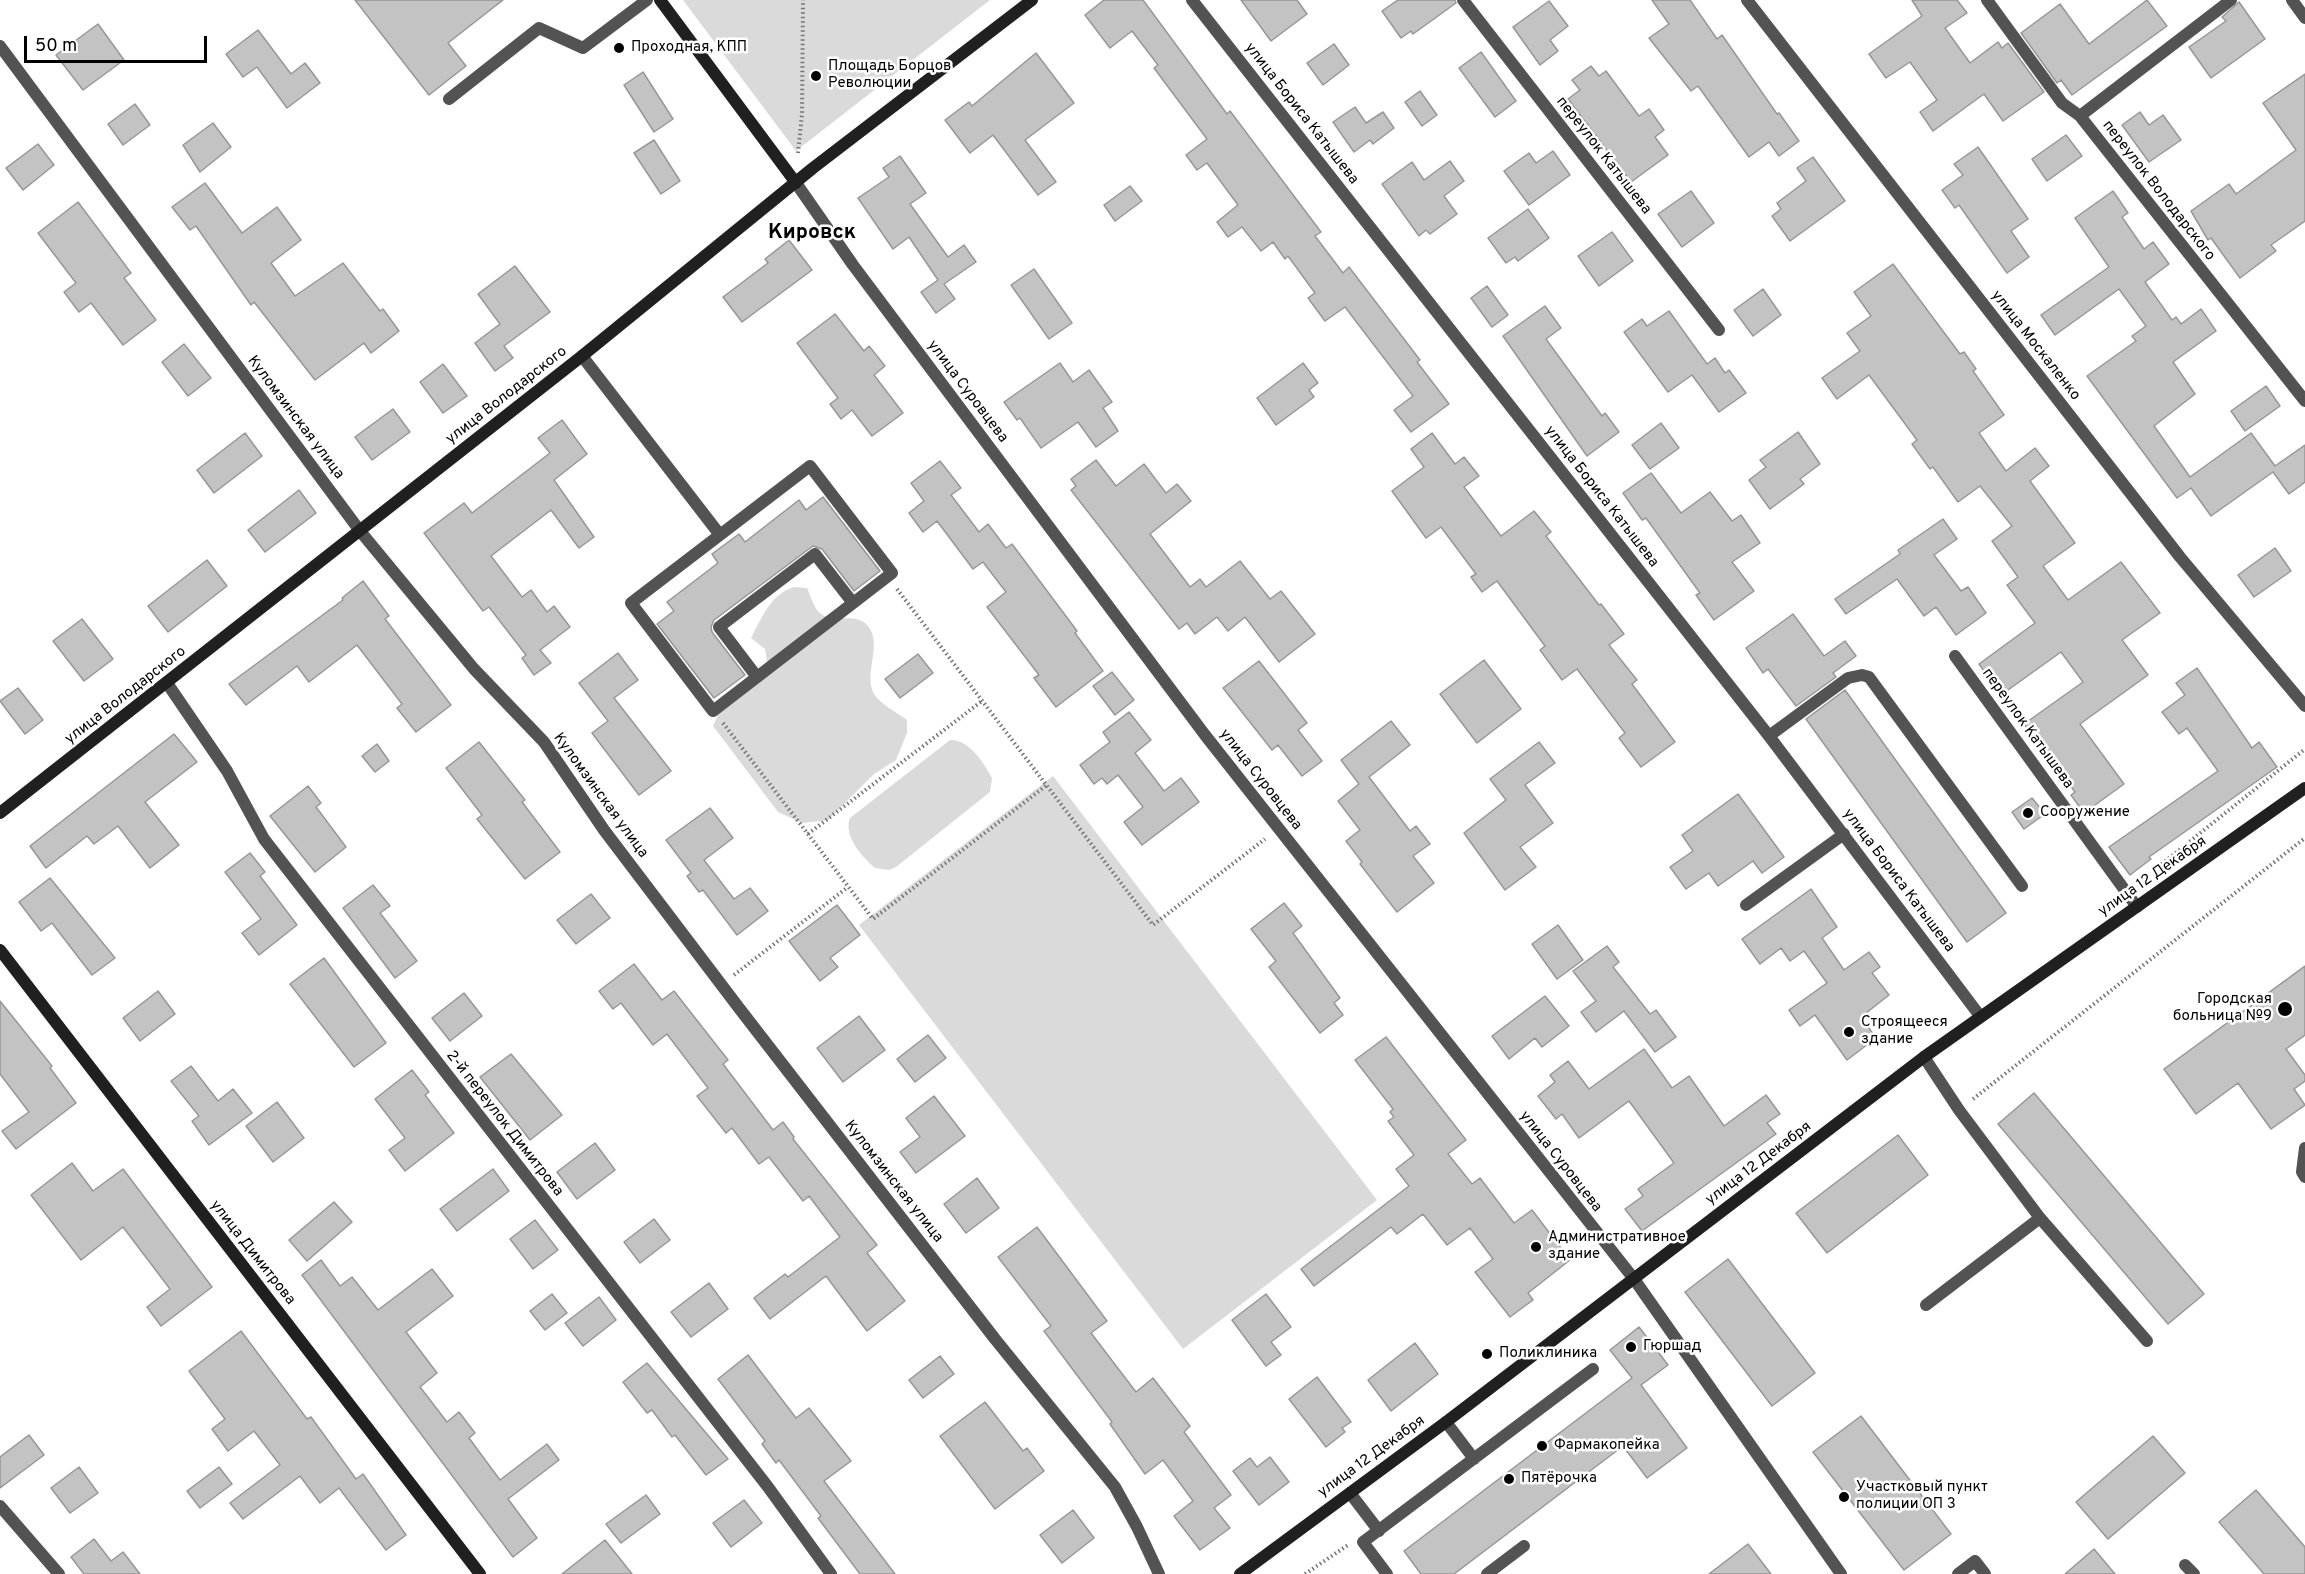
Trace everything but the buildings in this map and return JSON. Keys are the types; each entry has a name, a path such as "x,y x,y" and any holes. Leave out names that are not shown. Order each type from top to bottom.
{"main road":[{"name":"улица Суровцева","path":"660,0 796,183"},
{"name":"улица Володарского","path":"0,813 582,356 813,168 1032,0"},
{"name":"улица 12 Декабря","path":"1240,1574 1446,1422 1924,1057 2305,788"},
{"name":"улица Димитрова","path":"0,950 480,1574"}],"street":[{"path":"449,99 539,28 583,48 646,0"},
{"name":"улица Бориса Катышева","path":"1192,0 1769,736 1980,1016"},
{"name":"переулок Катышева","path":"1463,0 1719,330"},
{"name":"улица Москаленко","path":"1747,0 2180,557 2305,706"},
{"name":"переулок Володарского","path":"1986,0 2062,103 2080,116 2305,401"},
{"path":"2080,116 2231,0"},
{"path":"2292,0 2305,18"},
{"name":"Куломзинская улица","path":"0,46 360,531 474,669 544,742 604,830 721,985 995,1339 1115,1487 1137,1527 1158,1574"},
{"name":"улица Суровцева","path":"796,183 896,323 1206,735 1634,1279 1841,1574"},
{"path":"582,356 720,535"},
{"path":"810,466 892,573 713,711 631,603 720,535 810,466"},
{"path":"757,677 719,627 728,620 815,554 853,603"},
{"name":"переулок Катышева","path":"1955,656 2137,907"},
{"path":"1769,736 1848,678 1862,675 1869,677 2022,886"},
{"name":"2-й переулок Димитрова","path":"167,683 227,771 264,838 768,1487 831,1574"},
{"path":"1746,905 1844,834"},
{"path":"1924,1057 1959,1110 2040,1218 2147,1341"},
{"path":"2305,1148 2302,1172 2305,1178"},
{"path":"1926,1305 2040,1218"},
{"path":"1387,1574 1363,1542 1593,1369"},
{"path":"1446,1422 1474,1459"},
{"path":"1350,1493 1378,1531"},
{"path":"0,1506 59,1574"},
{"path":"1487,1574 1524,1546"},
{"path":"1958,1574 1975,1561 1985,1574"}],"path":[{"path":"803,0 802,114 796,151 813,168"},
{"path":"887,577 1154,925 1279,829"},
{"path":"808,834 982,700"},
{"path":"713,711 873,919 1047,785"},
{"path":"2153,871 2305,749"},
{"path":"1959,1110 2305,838"},
{"path":"721,985 848,887"},
{"path":"1305,1574 1347,1545 1363,1542"}],"shaded area":[{"name":"Площадь Борцов Революции","path":"683,0 990,0 796,151"},
{"path":"794,587 807,588 817,610 822,615 856,619 868,626 874,641 871,686 874,694 885,705 907,720 907,733 896,760 874,774 828,820 802,823 778,812 713,726 720,711 767,662 765,649 751,638 773,601"},
{"path":"950,740 963,743 980,759 992,778 990,792 896,867 889,870 875,868 851,839 850,818"},
{"path":"1053,776 1377,1200 1183,1349 859,925"}],"place":[{"name":"Проходная, КПП","path":"619,48"},
{"name":"Площадь Борцов Революции","path":"816,76"},
{"name":"Сооружение","path":"2028,813"},
{"name":"Городская больница №9","path":"2285,1009"},
{"name":"Строящееся здание","path":"1849,1032"},
{"name":"Административное здание","path":"1536,1247"},
{"name":"Гюршад","path":"1631,1347"},
{"name":"Поликлиника","path":"1487,1354"},
{"name":"Фармакопейка","path":"1542,1446"},
{"name":"Пятёрочка","path":"1509,1479"},
{"name":"Участковый пункт полиции ОП 3","path":"1844,1497"}],"district":[{"name":"Кировск","path":"812,234"}]}
